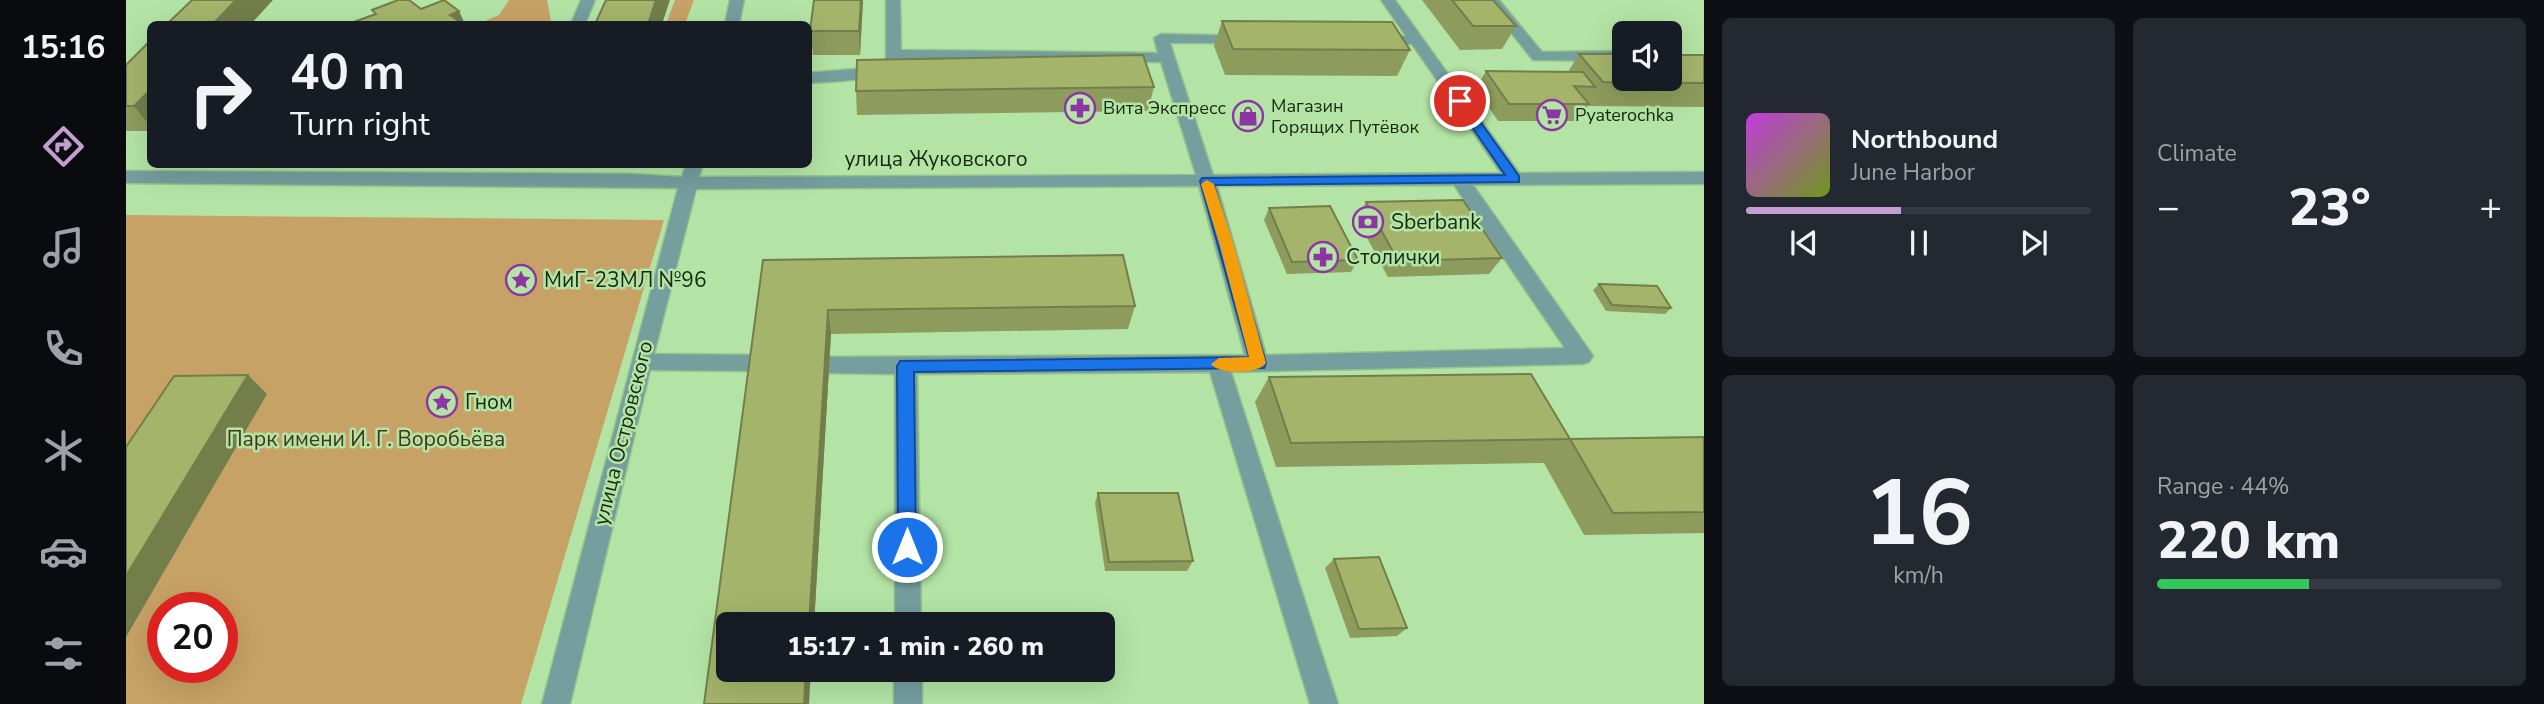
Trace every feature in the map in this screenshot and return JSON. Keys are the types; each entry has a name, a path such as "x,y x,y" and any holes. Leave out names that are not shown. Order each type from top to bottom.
{"street":[{"path":"579,21 588,0"},
{"path":"733,21 737,0"},
{"path":"812,79 882,71 894,62 893,0"},
{"path":"1388,0 1514,179"},
{"path":"1492,0 1538,57 1612,56"},
{"path":"1255,39 1161,38 1206,181 1258,363"},
{"path":"1363,40 1417,40"},
{"path":"894,54 1167,58"},
{"path":"155,177 167,168"},
{"name":"улица Жуковского","path":"126,177 509,173 1206,181 1704,178"},
{"name":"улица Островского","path":"556,704 691,174"},
{"path":"829,365 1218,364 1582,356 1460,180"},
{"path":"641,362 758,363"},
{"path":"1218,364 1324,704"},
{"path":"905,366 908,612"},
{"path":"908,682 908,704"}],"green space":[{"path":"509,0 547,0 551,21 485,21 499,15"},
{"path":"675,0 694,0 686,21 667,21"},
{"name":"Парк имени И. Г. Воробьёва","path":"126,215 664,220 521,704 126,704"}],"building":[{"path":"192,0 236,0 216,21 170,21"},
{"path":"398,0 409,0 421,9 444,0 459,11 450,15 459,21 356,21 376,14 372,10"},
{"path":"606,0 656,0 649,21 596,21"},
{"path":"814,0 861,0 859,31 812,31"},
{"path":"1452,0 1493,0 1516,26 1473,26"},
{"path":"1222,21 1392,22 1410,50 1233,49"},
{"path":"147,44 147,93 134,106 126,106 126,65"},
{"path":"1579,54 1612,54 1612,82 1603,82"},
{"path":"1143,55 1154,87 856,91 857,60"},
{"path":"1682,55 1704,55 1704,83 1682,83"},
{"path":"1486,71 1583,72 1595,87 1574,86 1589,104 1509,104"},
{"path":"1463,200 1502,258 1398,261 1366,202"},
{"path":"1330,206 1358,260 1292,262 1269,208"},
{"path":"1123,255 1135,306 828,310 810,612 716,612 763,260"},
{"path":"1599,284 1657,286 1671,308 1612,305"},
{"path":"1531,374 1570,439 1291,443 1269,377"},
{"path":"248,375 126,576 126,447 174,376"},
{"path":"1704,437 1704,512 1613,513 1570,439"},
{"path":"1098,493 1178,493 1193,561 1109,562"},
{"path":"1379,557 1407,628 1359,629 1334,559"},
{"path":"716,614 716,682 805,682 804,704 704,704"}],"slow traffic":[{"path":"1207,184 1227,246 1258,363 1219,364"}],"place":[{"name":"Вита Экспресс","path":"1080,108"},
{"name":"Pyaterochka","path":"1552,115"},
{"name":"Магазин Горящих Путёвок","path":"1248,116"},
{"name":"Sberbank","path":"1368,222"},
{"name":"Столички","path":"1323,257"},
{"name":"МиГ-23МЛ №96","path":"521,280"},
{"name":"Гном","path":"442,402"}],"route":[{"path":"907,547 905,366 1258,363 1227,246 1206,181 1514,179 1460,101"}]}
